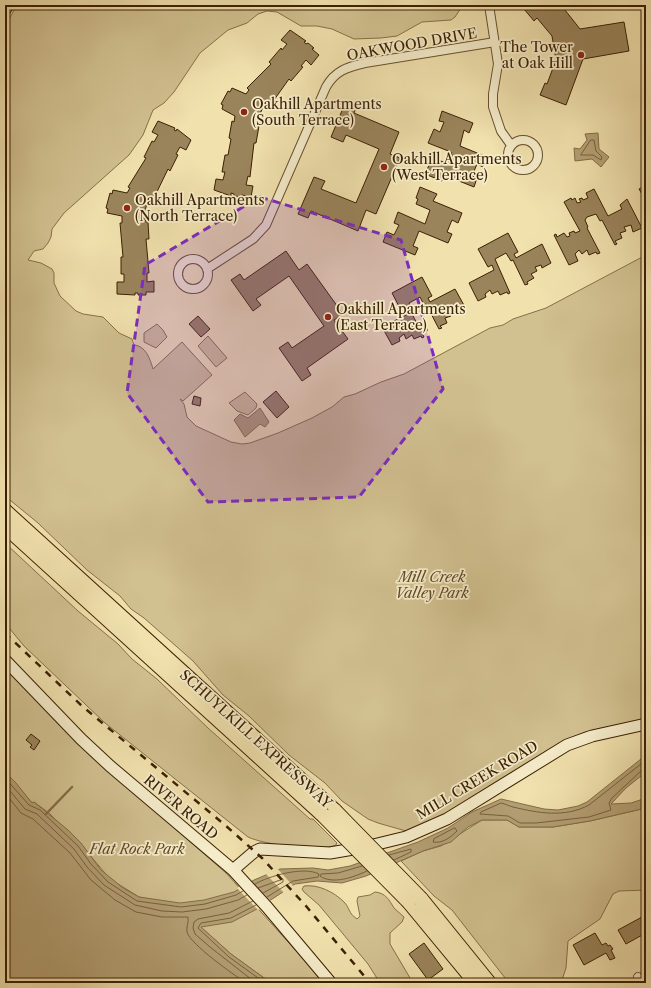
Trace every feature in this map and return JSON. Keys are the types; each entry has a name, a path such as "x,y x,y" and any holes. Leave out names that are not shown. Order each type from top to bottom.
{"highway":[{"name":"SCHUYLKILL EXPRESSWAY","path":"5,511 328,812 415,901 490,983"},
{"name":"SCHUYLKILL EXPRESSWAY","path":"5,526 328,812"},
{"name":"SCHUYLKILL EXPRESSWAY","path":"415,901 476,983"}],"street":[{"path":"5,10 8,5"},
{"path":"489,5 498,64 493,94 493,107 500,131 511,145"},
{"name":"OAKWOOD DRIVE","path":"208,269 253,239 266,225 326,87 335,74 350,67 364,63 495,42"},
{"name":"RIVER ROAD","path":"5,660 81,739 110,766 233,870 267,907 331,983"},
{"name":"MILL CREEK ROAD","path":"233,870 254,852 260,849 330,853 365,848 416,833 447,819 568,745 592,736 646,724"}],"highlighted area":[{"path":"260,197 401,240 443,389 359,497 208,502 127,393 145,265"}],"green space":[{"name":"Mill Creek Valley Park","path":"17,5 463,5 455,17 451,20 422,22 397,36 381,38 354,39 332,29 317,26 301,26 277,12 267,11 258,14 247,23 228,30 200,53 174,92 164,103 153,110 143,135 129,155 64,213 52,229 51,237 48,243 43,249 34,251 28,260 41,263 52,269 54,273 54,283 60,296 76,311 83,314 103,317 119,333 132,339 134,345 142,348 147,354 153,369 182,342 212,375 183,401 180,399 184,404 187,417 196,426 231,442 242,444 250,443 278,433 312,418 332,407 344,397 404,374 490,328 503,325 513,319 546,308 646,255 646,719 585,732 565,740 479,795 439,817 406,831 378,823 368,819 342,801 325,783 289,755 249,716 223,695 193,661 144,618 131,609 120,596 87,570 38,523 5,496 5,26"},
{"path":"157,324 167,337 156,348 144,342 144,333"},
{"path":"208,336 227,358 216,367 198,346"},
{"path":"245,392 257,404 256,408 248,415 237,411 229,403"},
{"path":"5,543 78,611 157,679 208,728 310,819 313,819 337,843 336,845 318,848 292,847 267,843 248,837 105,723 24,646 5,623"},
{"name":"Flat Rock Park","path":"5,666 64,730 226,873 325,983 271,983 231,954 204,930 163,902 139,897 110,879 88,853 49,813 34,802 32,803 5,772"},
{"path":"646,808 646,890 619,891 613,894 600,919 568,941 566,968 561,983 509,983 452,910 434,896 401,861 423,851 441,846 482,820 507,820 519,827 553,827 590,821"},
{"path":"304,886 315,886 336,895 344,902 352,915 357,919 360,916 357,901 358,897 370,895 375,892 385,895 394,908 404,917 402,922 390,933 390,944 413,983 380,983 368,964 319,905 304,892 302,889"}],"water":[{"path":"598,133 599,149 609,157 601,167 592,159 575,161 574,148 580,149 587,140 585,134"},
{"path":"260,408 269,422 265,427 260,424 245,437 234,420 240,414 248,418"},
{"path":"646,755 646,772 626,788 611,804 631,803 646,798 646,808 590,821 553,827 519,827 507,820 482,820 468,827 451,842 423,851 366,876 342,883 317,881 295,884 257,909 232,922 201,927 231,954 271,983 5,983 5,772 32,803 34,802 68,830 81,843 101,870 123,888 139,897 180,903 204,900 234,892 254,880 280,869 313,868 328,870 350,866 418,842 448,828 472,812 501,799 544,809 558,810 578,806 587,802"}],"pier":[{"path":"277,868 294,887 285,894 266,874"},
{"path":"250,880 271,901 258,910 237,888"}],"building":[{"name":"The Tower at Oak Hill","path":"528,5 561,5 580,29 624,22 629,51 583,59 566,105 540,95 545,83 547,84 556,60 552,36 537,18 534,21 524,9"},
{"name":"Oakhill Apartments (South Terrace)","path":"290,30 306,41 304,42 306,44 308,43 314,48 312,49 319,55 311,65 306,60 301,66 303,67 291,81 289,79 269,107 267,105 265,108 263,107 257,121 257,126 259,126 256,143 254,143 250,177 248,176 246,185 253,186 251,197 242,195 242,197 234,196 234,194 231,193 231,196 214,190 216,179 223,180 225,172 222,172 225,155 228,155 232,121 234,122 235,116 222,109 223,105 221,104 228,91 230,92 232,88 246,94 249,90 247,88 271,64 269,62 281,48 282,50 287,44 281,40"},
{"name":"Oakhill Apartments (West Terrace)","path":"346,101 357,105 354,113 399,132 390,154 400,158 376,214 366,210 358,231 311,211 308,218 298,214 314,177 325,181 321,189 356,203 379,149 346,135 343,142 331,137"},
{"path":"442,111 473,123 469,133 464,130 460,146 487,157 483,167 477,164 472,176 477,178 474,187 444,175 442,181 425,174 430,163 435,165 436,159 448,164 452,155 451,152 428,143 434,129 440,132 444,122 439,121"},
{"name":"Oakhill Apartments (North Terrace)","path":"158,121 175,128 174,130 176,131 177,129 191,140 186,150 180,147 176,154 178,155 170,171 168,169 153,200 151,199 149,203 147,202 144,217 146,222 148,222 149,239 146,239 149,273 147,273 147,282 154,281 154,292 146,292 146,295 138,295 138,293 135,293 135,295 117,294 117,282 124,282 124,274 121,274 121,257 123,257 120,223 122,223 122,216 107,213 108,209 106,208 110,193 112,194 113,190 127,193 130,188 128,187 146,158 144,157 152,141 154,142 158,135 152,132"},
{"path":"646,185 646,201 639,189"},
{"path":"420,187 437,194 433,201 462,213 458,223 452,220 447,232 452,234 448,243 419,231 413,246 418,248 415,255 383,242 387,232 394,235 399,225 394,223 398,212 425,224 430,210 416,204 418,199 416,198"},
{"path":"594,189 608,216 622,209 620,205 627,199 642,228 633,232 631,225 624,227 626,231 620,233 622,238 615,241 617,244 615,245 602,220 600,221 596,214 587,217 585,220 588,227 587,228 600,253 597,254 596,252 589,255 587,250 582,254 579,250 575,254 578,261 569,265 554,235 556,234 557,237 564,233 567,237 570,236 569,233 580,231 564,202 571,198 572,200 575,198 577,203 581,202 579,199 582,198 583,200 588,198 586,193"},
{"path":"508,233 518,252 514,254 516,258 542,244 551,263 542,268 541,265 535,267 537,271 531,274 534,278 525,285 513,260 511,261 506,253 495,259 510,293 508,294 507,292 500,295 498,291 492,294 490,290 485,294 486,297 478,301 469,283 494,270 492,265 488,267 478,249"},
{"name":"Oakhill Apartments (East Terrace)","path":"286,251 299,270 307,264 343,314 334,320 348,339 307,368 311,375 302,381 279,348 288,342 292,348 324,326 289,276 256,299 261,305 253,311 231,280 240,274 244,280"},
{"path":"422,277 432,296 428,298 430,302 455,289 465,307 456,312 455,310 449,311 451,316 445,318 447,323 440,326 442,328 439,329 426,304 424,305 420,297 409,303 413,311 411,312 424,337 422,338 421,336 414,339 412,335 406,339 404,334 399,338 400,341 392,345 382,327 408,314 406,309 402,312 392,293"},
{"path":"198,316 210,329 201,337 189,324"},
{"path":"276,391 289,407 277,418 263,402"},
{"path":"194,396 201,398 200,406 192,404"},
{"path":"31,734 40,741 34,750 30,747 32,745 26,740"},
{"path":"642,917 646,925 646,937 644,934 626,944 618,930"},
{"path":"595,933 602,945 606,943 608,946 610,945 613,949 611,950 615,958 610,960 606,953 584,965 573,945"},
{"path":"424,943 443,969 428,980 409,954"}],"waterway":[{"path":"46,814 72,787"}],"railway":[{"path":"5,633 82,706 225,825 262,858 306,906 370,983"}],"place":[{"name":"The Tower at Oak Hill","path":"581,55"},
{"name":"Oakhill Apartments (South Terrace)","path":"244,112"},
{"name":"Oakhill Apartments (West Terrace)","path":"384,167"},
{"name":"Oakhill Apartments (North Terrace)","path":"127,208"},
{"name":"Oakhill Apartments (East Terrace)","path":"328,317"}]}
